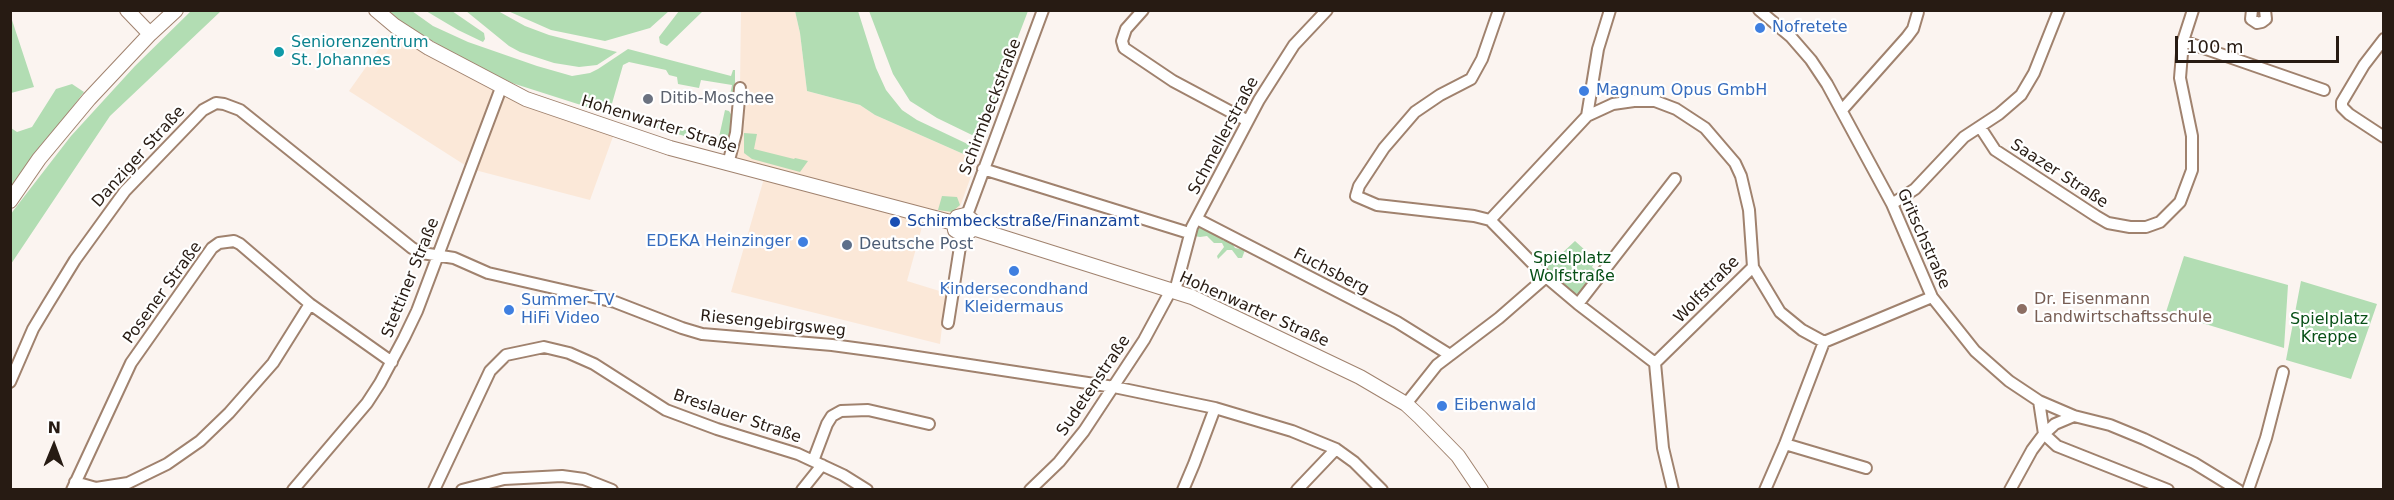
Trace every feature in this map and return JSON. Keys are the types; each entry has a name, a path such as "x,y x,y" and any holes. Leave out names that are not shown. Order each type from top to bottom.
{"street":[{"path":"127,10 150,34"},
{"path":"10,201 39,159 89,99 150,34 176,10"},
{"name":"Hohenwarter Straße","path":"376,10 395,26 429,48 501,88 610,129 963,228 1192,297 1360,376 1406,404 1458,456 1481,489"},
{"name":"Schirmbeckstraße","path":"967,215 1043,10"},
{"path":"1143,10 1126,29 1122,41 1124,48 1173,81 1248,121"},
{"name":"Schmellerstraße","path":"1173,290 1189,234 1248,121 1281,63 1307,29 1327,10"},
{"path":"1498,10 1482,59 1471,79 1440,95 1415,112 1384,148 1359,186 1356,196 1377,205 1474,216 1490,220 1546,277 1655,363 1663,448 1673,489"},
{"path":"1490,220 1587,116 1598,49 1610,10"},
{"name":"Gritschstraße","path":"1759,10 1773,14 1811,60 1842,110 1892,204 1932,297 1975,351 2009,381 2039,401 2074,416 2110,425 2153,442 2238,489"},
{"path":"1892,204 1915,189 1964,137 2010,105 2028,85 2059,10"},
{"name":"Saazer Straße","path":"1980,127 1995,150 2108,223 2146,227 2160,222 2177,207 2184,195 2193,161 2192,136 2180,78 2183,41 2193,10"},
{"path":"2252,11 2251,19 2257,23 2266,18 2265,10"},
{"path":"1842,110 1907,38 1913,29 1918,12"},
{"path":"2384,39 2364,65 2342,102 2345,111 2384,137"},
{"path":"2183,41 2324,90"},
{"name":"Stettiner Straße","path":"292,489 367,403 392,362 417,311 501,88"},
{"path":"729,164 736,133 740,88"},
{"name":"Wolfstraße","path":"1587,116 1613,104 1634,101 1655,101 1676,109 1705,128 1735,163 1741,176 1749,210 1753,267 1655,363"},
{"name":"Danziger Straße","path":"10,382 33,330 101,223 125,191 179,133 209,105 224,104 240,110 412,248 438,256"},
{"path":"983,169 1189,234"},
{"path":"1578,304 1675,178"},
{"path":"948,323 963,228 959,216 967,215"},
{"name":"Fuchsberg","path":"1197,219 1397,322 1450,355"},
{"name":"Posener Straße","path":"73,486 131,363 145,340 212,248 226,241 240,244 310,304 392,362"},
{"name":"Riesengebirgsweg","path":"438,256 463,262 488,273 615,302 702,334 832,345 1114,387 1215,408 1292,431 1336,449 1354,462 1382,489"},
{"path":"1753,267 1780,312 1802,330 1824,342"},
{"path":"1406,404 1427,375 1546,277"},
{"name":"Sudetenstraße","path":"1030,489 1059,462 1084,431 1144,340 1173,290"},
{"path":"1765,489 1824,342 1932,297"},
{"path":"73,486 96,488 128,483 160,468 192,446 230,413 266,371 310,304"},
{"name":"Breslauer Straße","path":"434,489 490,371 506,355 544,347 569,353 594,364 666,410 783,449 818,463 867,489"},
{"path":"2248,489 2266,438 2283,372"},
{"path":"2039,401 2044,434 2057,446 2141,485 2168,489"},
{"path":"1183,489 1215,408"},
{"path":"802,489 818,463 827,424 832,416 841,411 868,410 929,424"},
{"path":"2010,489 2026,459 2044,434 2055,424 2074,416"},
{"path":"1785,444 1866,468"},
{"path":"1297,489 1336,449"},
{"path":"462,489 504,479 562,476 584,479 612,489"}],"shaded area":[{"path":"741,11 795,11 807,91 860,105 875,115 977,160 954,223 925,216 907,281 946,293 940,344 731,292 765,175 729,164 740,88"},
{"path":"395,26 474,73 615,131 590,200 471,169 349,91"}],"green space":[{"path":"669,10 650,28 605,41 551,30 508,11"},
{"path":"191,11 221,11 110,116 11,264 10,216 13,211 71,136 135,66"},
{"path":"387,11 412,11 433,26 468,42 572,76 590,73 628,49 731,76 735,70 735,98 729,100 732,85 701,80 699,88 678,84 677,77 669,75 666,70 629,62 623,65 609,114 512,83 452,53"},
{"path":"426,11 452,11 484,33 485,39 483,42"},
{"path":"466,11 498,11 525,26 549,35 617,52 597,65 579,67 554,63 509,46"},
{"path":"679,11 703,11 667,46 660,43 659,37"},
{"path":"795,11 858,11 876,68 886,90 902,110 917,120 976,148 977,160 875,115 860,105 807,91"},
{"path":"869,11 1028,11 982,131 972,135 937,118 910,101 893,74"},
{"path":"11,17 34,87 10,93"},
{"path":"72,84 84,92 36,155 11,193 11,128 17,132 32,127 56,89"},
{"path":"621,109 667,122 667,126 719,137 725,110 729,111 732,116 729,140 719,146 619,117"},
{"path":"744,133 757,134 754,149 808,161 800,172 752,159 744,153"},
{"path":"942,196 957,197 960,205 952,212 938,210"},
{"path":"1197,227 1221,234 1224,241 1229,239 1235,248 1245,250 1242,258 1238,258 1232,250 1227,250 1218,259 1217,256 1224,247 1222,243 1214,243 1207,236 1194,236"},
{"name":"Spielplatz Wolfstraße","path":"1575,241 1596,260 1592,267 1601,275 1579,294 1570,293 1545,269"},
{"path":"2184,256 2288,285 2284,348 2166,312"},
{"name":"Spielplatz Kreppe","path":"2301,281 2377,304 2351,379 2286,360"}],"place":[{"name":"Nofretete","path":"1760,28"},
{"name":"Seniorenzentrum St. Johannes","path":"279,52"},
{"name":"Magnum Opus GmbH","path":"1584,91"},
{"name":"Ditib-Moschee","path":"648,99"},
{"name":"Schirmbeckstraße/Finanzamt","path":"895,222"},
{"name":"EDEKA Heinzinger","path":"803,242"},
{"name":"Deutsche Post","path":"847,245"},
{"name":"Kindersecondhand Kleidermaus","path":"1014,271"},
{"name":"Dr. Eisenmann Landwirtschaftsschule","path":"2022,309"},
{"name":"Summer TV HiFi Video","path":"509,310"},
{"name":"Eibenwald","path":"1442,406"}]}
